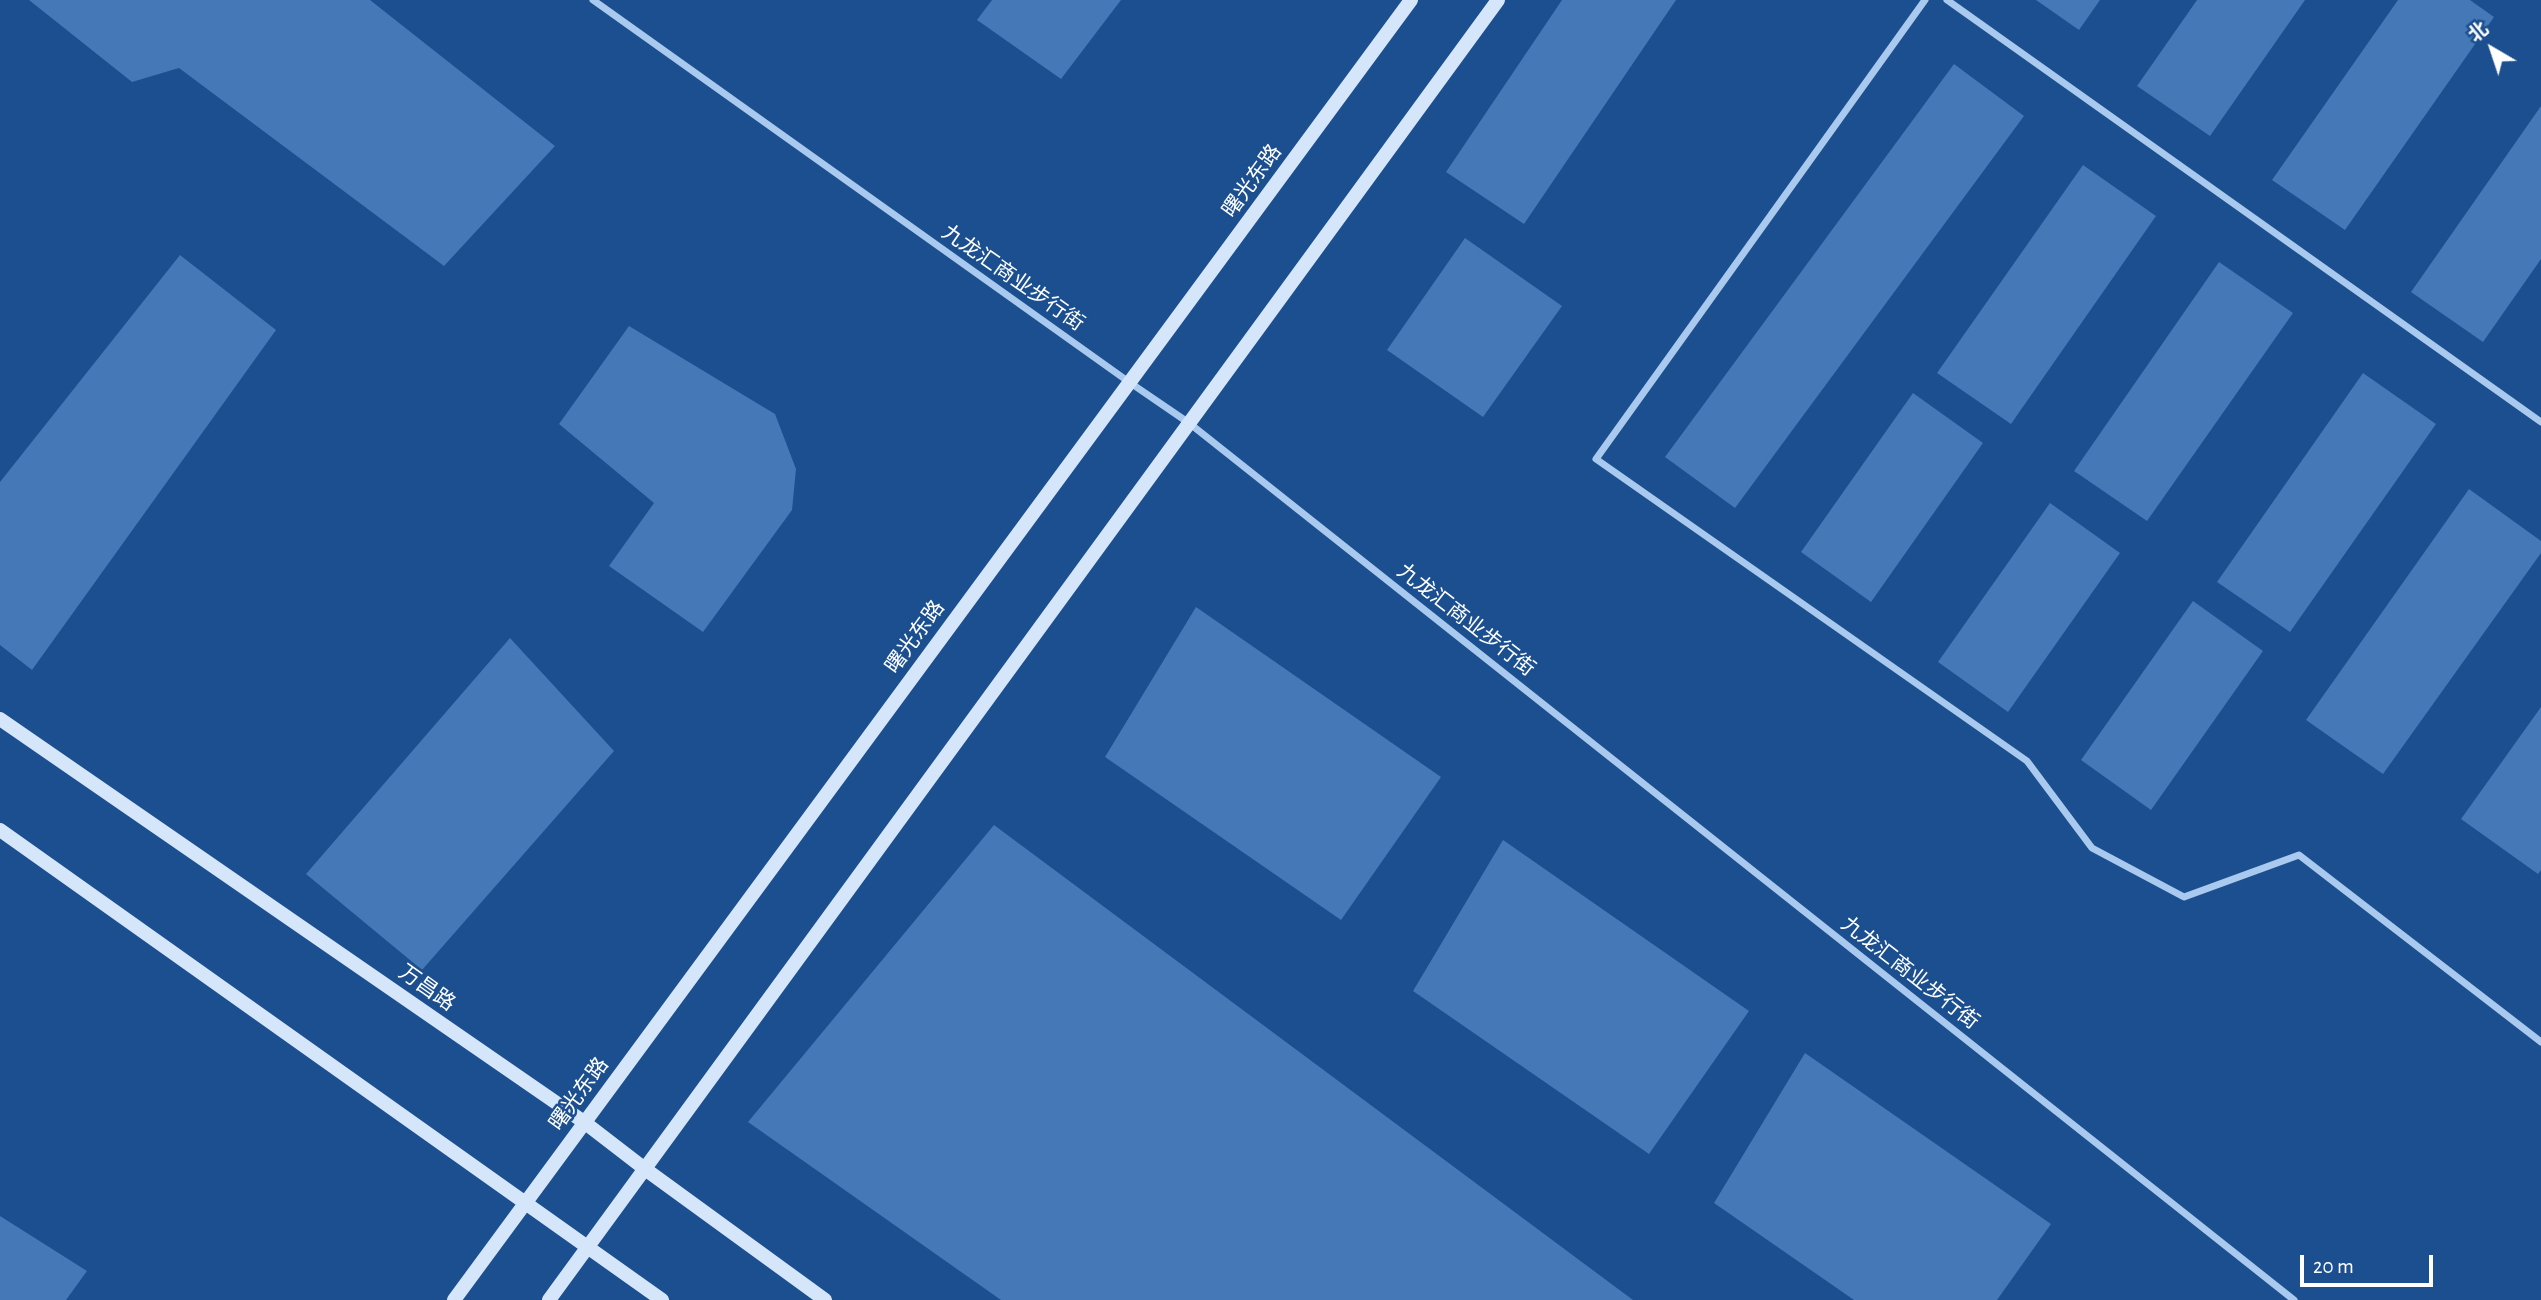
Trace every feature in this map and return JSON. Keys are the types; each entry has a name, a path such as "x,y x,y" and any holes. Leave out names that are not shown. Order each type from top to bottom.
{"main road":[{"name":"曙光东路","path":"454,1300 1411,0"},
{"path":"550,1300 1498,0"},
{"name":"万昌路","path":"0,719 584,1122 825,1300"},
{"path":"0,830 663,1300"}],"street":[{"name":"九龙汇商业步行街","path":"593,0 1189,423 2294,1300"},
{"path":"1925,0 1596,459 2027,761 2092,848 2184,897 2299,855 2541,1042"},
{"path":"1947,0 2541,422"}],"building":[{"path":"29,0 370,0 555,146 444,266 179,68 132,82"},
{"path":"992,0 1121,0 1061,79 977,20"},
{"path":"1562,0 1676,0 1524,224 1446,172"},
{"path":"2036,0 2100,0 2079,30"},
{"path":"2197,0 2305,0 2210,136 2137,86"},
{"path":"2398,0 2470,0 2494,17 2345,230 2272,180"},
{"path":"1954,64 2024,116 1735,508 1665,457"},
{"path":"2541,106 2541,259 2483,342 2411,292"},
{"path":"2083,165 2156,216 2011,424 1937,373"},
{"path":"1465,238 1562,306 1483,417 1387,350"},
{"path":"180,255 276,330 32,670 0,645 0,482"},
{"path":"2219,262 2293,313 2147,521 2074,471"},
{"path":"629,326 775,414 796,469 792,510 703,632 609,566 654,503 559,424"},
{"path":"2363,373 2436,424 2290,632 2217,582"},
{"path":"1913,393 1983,443 1871,602 1801,552"},
{"path":"2469,489 2541,541 2541,553 2383,774 2306,720"},
{"path":"2050,503 2120,553 2008,712 1938,662"},
{"path":"2193,601 2263,651 2151,810 2081,760"},
{"path":"1196,607 1441,777 1341,920 1105,757"},
{"path":"510,638 614,751 422,970 306,874"},
{"path":"2541,707 2541,870 2538,874 2461,819"},
{"path":"994,825 1633,1300 1001,1300 748,1122"},
{"path":"1503,840 1749,1011 1649,1154 1413,991"},
{"path":"1805,1053 2051,1224 1997,1300 1854,1300 1714,1203"},
{"path":"0,1216 87,1271 66,1300 0,1300"}]}
